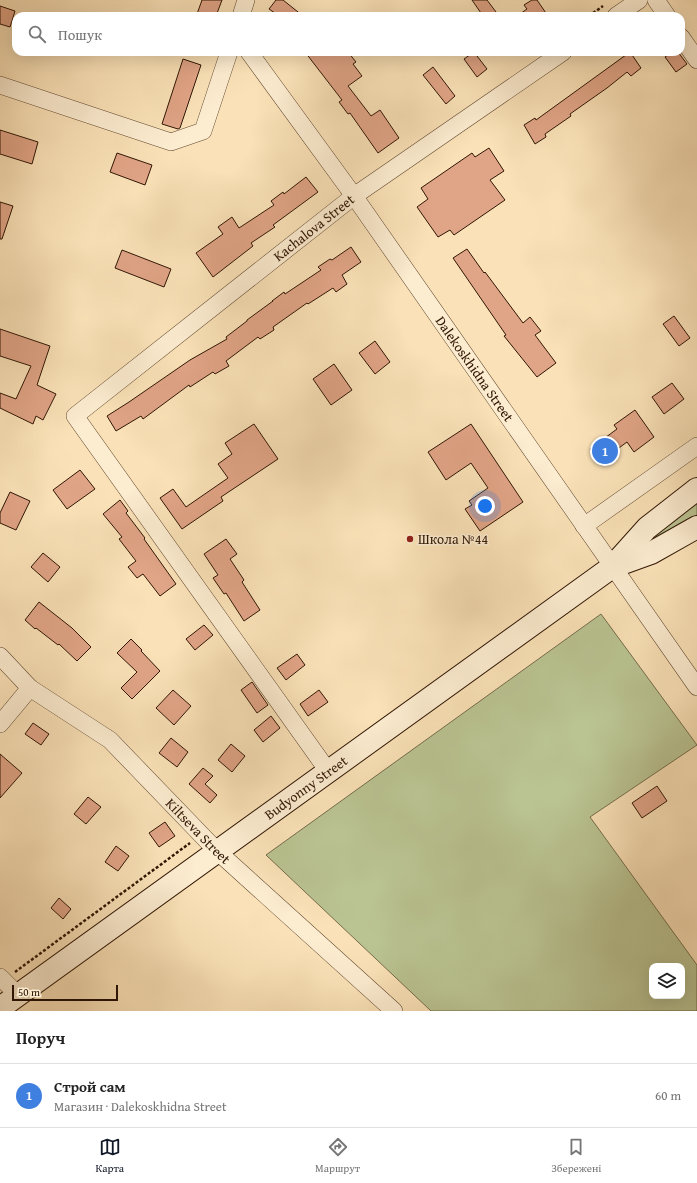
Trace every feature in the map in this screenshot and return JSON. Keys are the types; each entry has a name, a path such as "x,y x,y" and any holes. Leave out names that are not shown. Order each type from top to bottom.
{"main road":[{"name":"Budyonny Street","path":"0,1008 7,984 217,851 328,772 612,567 647,528 697,489"},
{"name":"Budyonny Street","path":"612,567 651,553 697,527"}],"street":[{"path":"242,12 246,0"},
{"path":"611,10 639,0"},
{"path":"656,0 664,12"},
{"path":"685,42 697,60"},
{"path":"0,85 171,142 203,131 228,56"},
{"name":"Dalekoskhidna Street","path":"252,56 354,196 697,688"},
{"name":"Kachalova Street","path":"328,772 75,416 354,196 557,56"},
{"path":"584,526 697,446"},
{"name":"Kiltseva Street","path":"0,656 30,688 110,740 217,851 394,1011"},
{"path":"0,724 30,688"}],"path":[{"path":"7,984 202,835"}],"green space":[{"path":"697,503 697,515 646,548 644,544"},
{"path":"601,614 697,745 590,817 697,965 697,1011 431,1011 266,855"}],"building":[{"path":"202,0 222,0 218,12 198,12"},
{"path":"276,0 283,0 298,12 273,12 269,9"},
{"path":"472,0 487,0 496,12 480,12"},
{"path":"532,0 537,0 545,12 523,12 527,9 524,5"},
{"path":"0,6 15,11 12,12 10,27 0,24"},
{"path":"308,56 351,56 356,62 353,64 362,76 348,86 371,116 380,110 399,138 378,153 350,113 348,114 339,102 342,100"},
{"path":"468,56 477,56 487,69 477,77 464,59"},
{"path":"624,56 633,56 641,68 631,76 627,72 570,114 571,116 545,134 546,137 535,144 524,125 535,118 536,120"},
{"path":"681,56 687,64 676,72 665,57"},
{"path":"183,59 201,65 180,128 178,129 162,124"},
{"path":"433,67 455,96 446,104 423,75"},
{"path":"0,130 38,142 32,164 0,154"},
{"path":"489,148 504,171 490,180 505,200 454,235 450,230 438,237 417,207 428,199 421,188 472,153 475,157"},
{"path":"117,153 152,165 145,185 110,172"},
{"path":"306,177 318,192 273,225 275,227 251,243 253,246 213,277 196,253 223,234 218,227 232,217 239,228 274,205 271,201 283,192 284,194"},
{"path":"0,202 13,206 2,239 0,239"},
{"path":"351,247 361,262 342,275 347,284 336,292 333,288 308,304 307,303 273,327 274,330 260,339 258,337 226,361 229,366 215,374 213,372 190,387 189,385 143,419 141,416 116,431 107,416 190,360 227,339 226,337 284,292 285,294 321,270 318,267 330,259 332,260"},
{"path":"467,249 523,323 530,317 541,331 535,335 556,363 537,377 504,336 506,335 453,258"},
{"path":"122,250 171,269 164,287 115,268"},
{"path":"674,316 690,338 679,346 663,324"},
{"path":"0,329 50,346 37,385 56,394 43,420 36,416 33,424 0,408 0,393 16,399 31,366 0,356"},
{"path":"375,341 390,362 375,374 359,353"},
{"path":"334,364 352,390 331,405 313,379"},
{"path":"672,383 684,399 664,414 652,397"},
{"path":"635,410 654,437 634,452 627,442 600,462 590,449 617,429 614,425"},
{"path":"254,424 278,459 221,497 223,501 182,529 160,498 173,489 186,507 228,478 218,464 232,454 225,443"},
{"path":"471,424 523,502 480,531 465,509 472,505 469,501 488,488 471,463 446,480 428,452"},
{"path":"80,470 95,489 67,509 53,490"},
{"path":"10,492 30,501 16,530 0,523 0,513"},
{"path":"120,500 128,511 126,513 176,584 160,596 143,574 137,578 128,567 136,561 119,539 122,537 103,514"},
{"path":"226,539 237,554 230,559 244,580 242,582 260,610 244,621 226,593 224,594 213,578 218,575 204,554"},
{"path":"43,553 60,567 48,582 31,567"},
{"path":"39,602 72,628 91,647 77,661 59,644 58,645 36,628 35,629 25,620"},
{"path":"204,625 213,635 195,650 186,639"},
{"path":"131,639 160,671 132,699 121,688 137,672 117,653"},
{"path":"297,654 305,665 286,680 277,668"},
{"path":"252,682 268,705 257,713 241,690"},
{"path":"173,690 191,706 174,725 156,708"},
{"path":"319,690 328,702 308,716 300,704"},
{"path":"271,716 280,728 263,742 254,730"},
{"path":"33,723 49,734 41,745 25,734"},
{"path":"171,738 188,752 177,767 159,753"},
{"path":"231,744 245,756 232,772 218,760"},
{"path":"0,754 22,773 0,798"},
{"path":"203,768 213,776 205,784 217,795 210,803 189,784"},
{"path":"657,786 667,801 642,818 632,803"},
{"path":"88,797 101,807 86,824 74,814"},
{"path":"165,822 175,836 159,847 149,833"},
{"path":"116,846 129,856 118,871 105,862"},
{"path":"59,898 71,909 63,919 51,908"}],"place":[{"name":"Строй сам","path":"605,451"},
{"name":"Школа №44","path":"410,539"}]}
